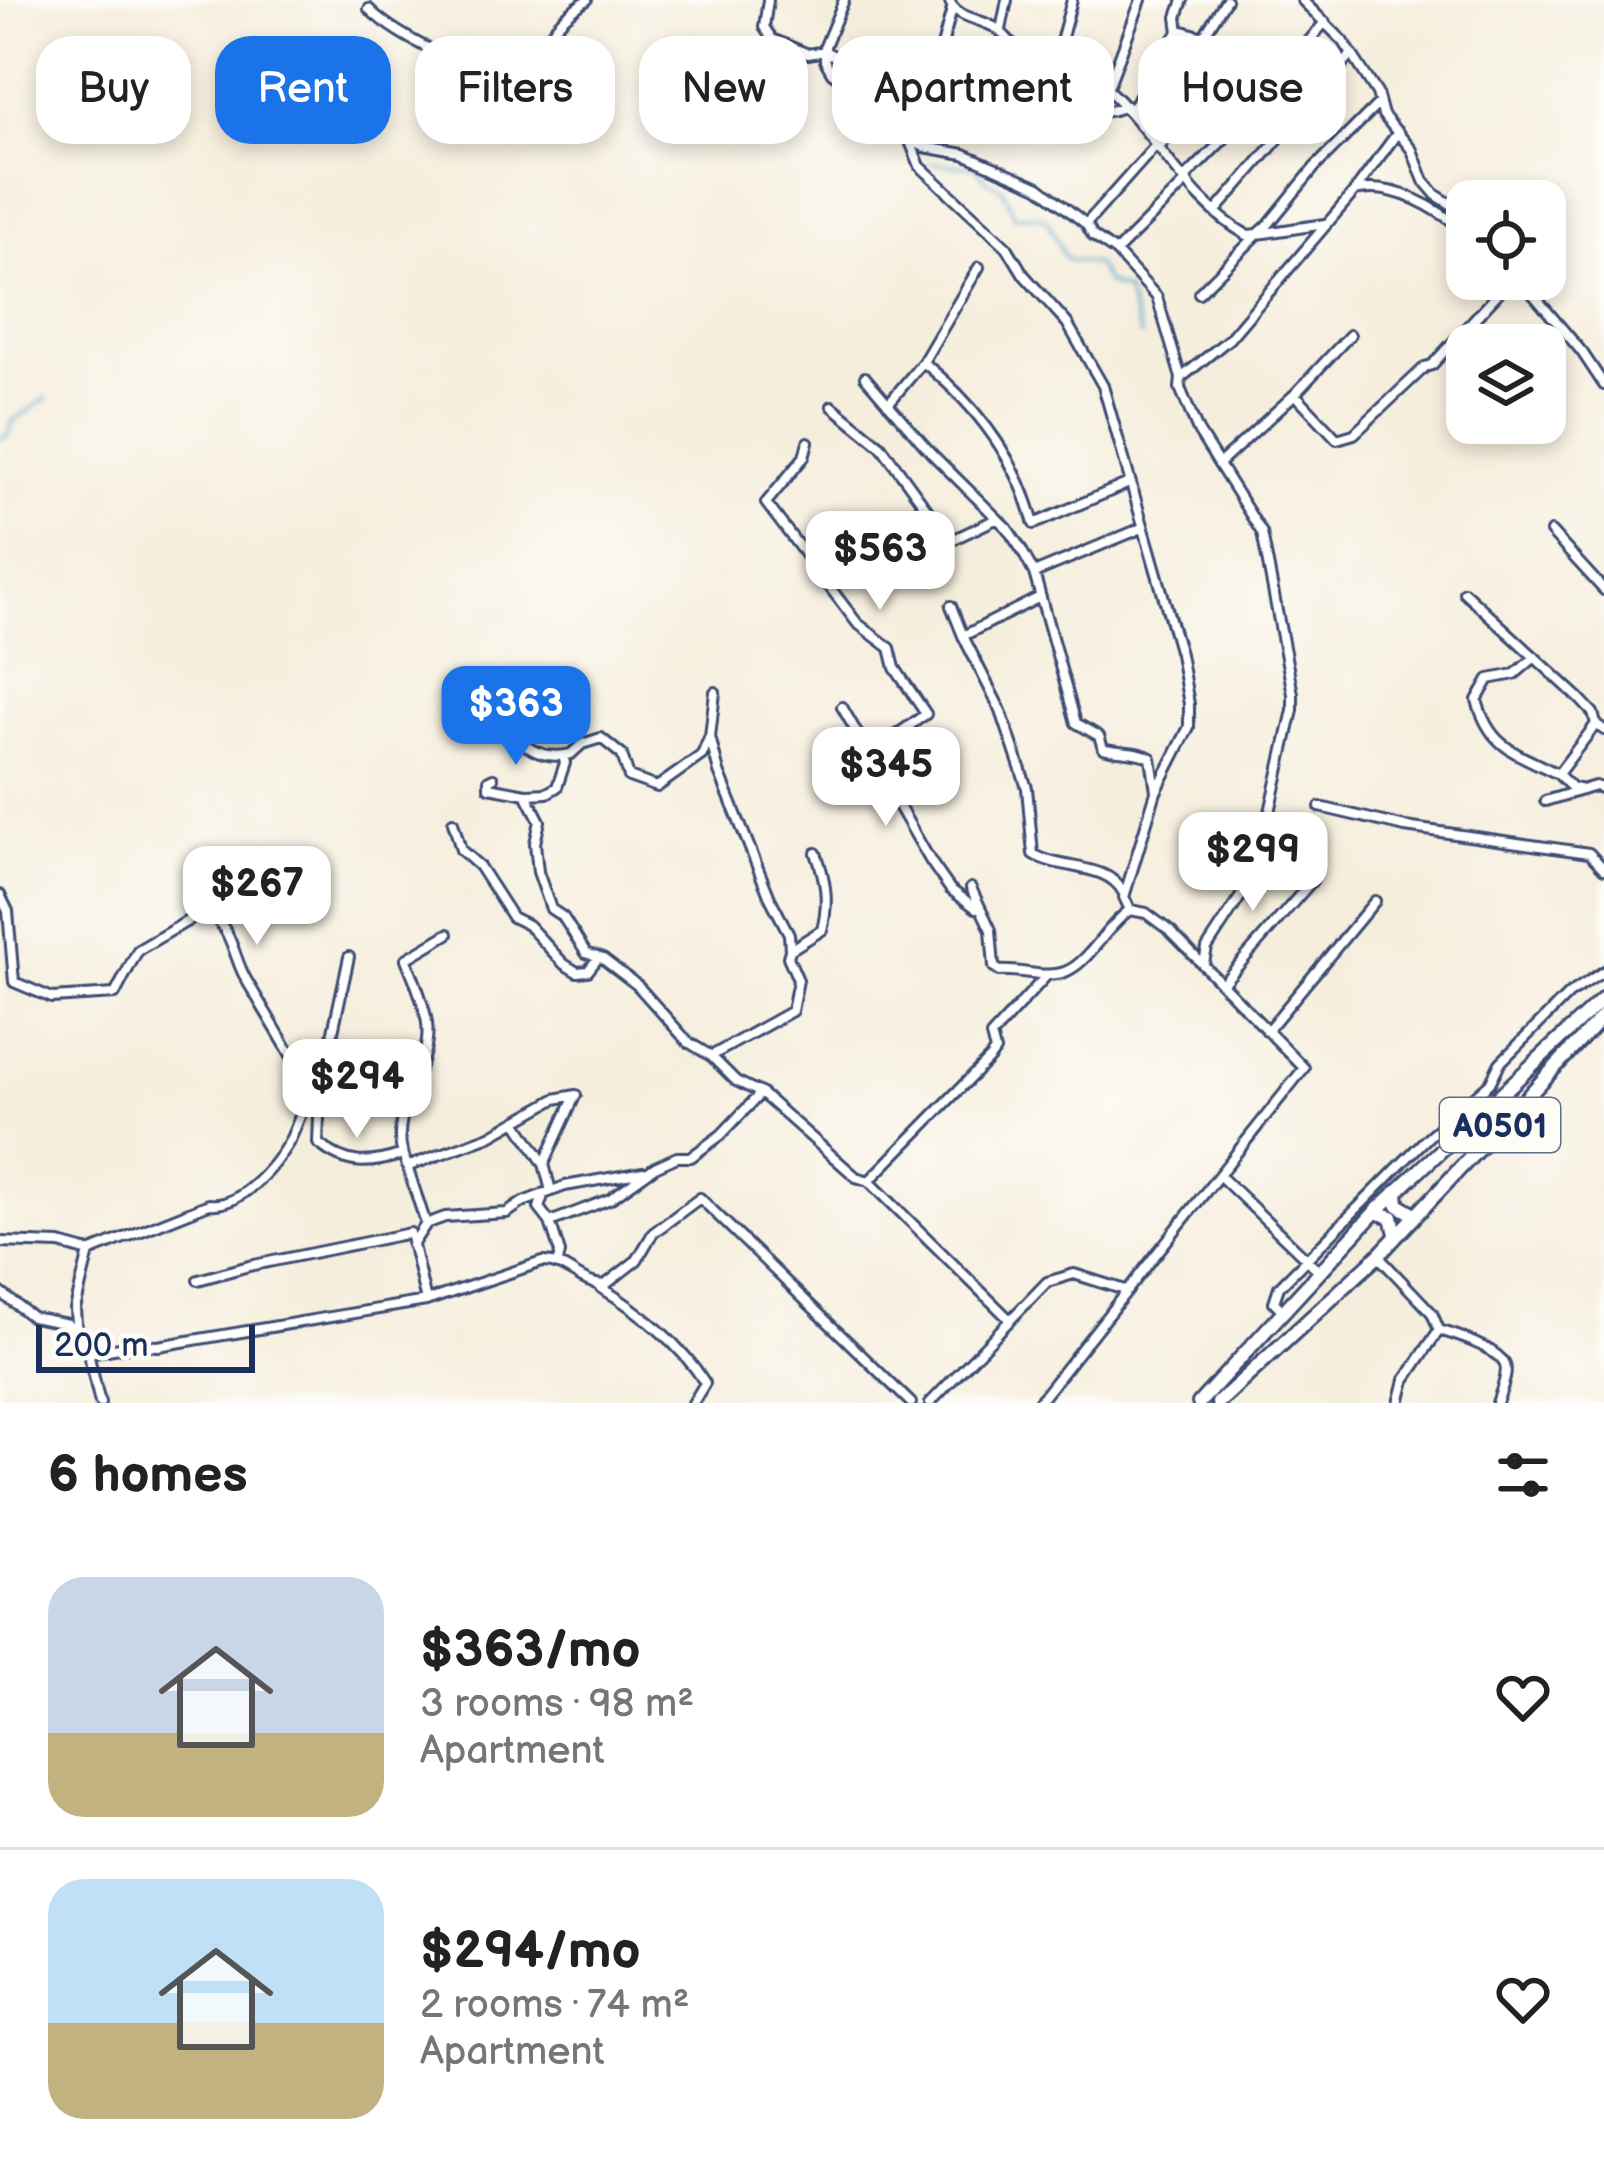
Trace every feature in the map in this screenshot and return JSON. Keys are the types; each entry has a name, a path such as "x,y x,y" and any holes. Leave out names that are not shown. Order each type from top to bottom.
{"highway":[{"name":"A0501","path":"1199,1403 1375,1212 1604,998"},
{"name":"A0501","path":"1218,1403 1378,1256 1604,1015"},
{"path":"1397,1191 1398,1204 1415,1215"},
{"path":"1375,1212 1392,1217 1396,1234"}],"street":[{"path":"369,9 387,28 469,64 503,72 529,63 558,25 586,0"},
{"path":"768,0 767,34 808,54 825,51 832,55"},
{"path":"832,73 825,51 844,0"},
{"path":"1000,32 1007,0"},
{"path":"1062,36 1072,0"},
{"path":"1114,71 1141,0"},
{"path":"1114,112 1129,108 1179,32 1177,17 1183,0"},
{"path":"1179,32 1203,37 1226,0"},
{"path":"1302,0 1344,42 1382,115 1412,150 1424,181 1446,201"},
{"path":"942,36 950,4 1004,36"},
{"path":"1314,36 1325,22"},
{"path":"1216,211 1350,56"},
{"path":"1114,96 1138,119"},
{"path":"1199,293 1379,103"},
{"path":"1181,377 1229,339 1398,132"},
{"path":"911,144 920,166 1007,247 1086,351 1103,386 1180,654 1189,727 1156,792 1124,897"},
{"path":"918,144 964,154 1039,187 1086,224 1157,297 1181,377 1180,388 1198,431 1262,533 1293,710 1261,852 1249,885 1207,948 1204,963"},
{"path":"1086,224 1159,144 1186,179 1242,233 1327,224"},
{"path":"1116,252 1218,144"},
{"path":"1355,190 1386,189 1446,215"},
{"path":"888,404 923,362 979,268"},
{"path":"1295,394 1337,439 1354,434 1432,365 1492,300"},
{"path":"1538,300 1604,385"},
{"path":"1219,464 1350,335"},
{"path":"923,362 982,417 1018,478 1034,524 1129,483"},
{"path":"866,377 1007,528 1034,573 1076,723 1099,736 1103,748 1123,754 1142,752 1150,758 1156,792"},
{"path":"832,406 881,446 950,541 996,519"},
{"path":"808,442 804,457 766,503 857,623 890,648 895,668 926,713 869,754"},
{"path":"1034,573 1142,528"},
{"path":"1551,532 1604,590"},
{"path":"1464,592 1593,713 1600,727 1558,774"},
{"path":"963,636 1040,597"},
{"path":"951,606 1001,711 1028,788 1033,854 1047,863 1108,875 1122,886 1130,910"},
{"path":"1534,657 1515,674 1489,679 1477,700 1483,723 1497,743 1582,790"},
{"path":"505,721 527,749 562,756 601,737 622,755 628,777 656,787 702,755 710,737 715,692"},
{"path":"842,707 950,889 980,913"},
{"path":"710,737 728,799 789,934 788,957 798,980 792,1011 711,1056"},
{"path":"494,778 489,787 495,790 547,793 557,787 565,763 562,756"},
{"path":"1544,801 1595,786 1604,789"},
{"path":"526,794 540,821 536,855 551,909 563,917 586,953 637,985 688,1042 711,1056 736,1081 761,1093 856,1177 869,1181 1008,1318"},
{"path":"1320,807 1390,824 1589,853 1604,869"},
{"path":"453,822 461,850 479,866 512,917 577,972 588,971 598,958"},
{"path":"790,950 822,929 827,908 825,876 817,853"},
{"path":"1223,982 1312,880 1317,868"},
{"path":"971,888 991,930 994,967 1000,971 1048,974 1074,966 1117,919 1130,910 1146,913 1204,963 1304,1068 1038,1403"},
{"path":"0,895 8,911 14,982 52,998 115,994 138,950 193,916 212,915 223,924 242,972 272,1016 320,1112"},
{"path":"1268,1031 1376,901"},
{"path":"426,1224 399,1142 428,1026 406,959 448,934"},
{"path":"349,957 320,1092 318,1143 344,1161 358,1164 404,1154"},
{"path":"1284,1312 1274,1302 1276,1291 1306,1258 1490,1083 1500,1064 1569,994 1604,971"},
{"path":"869,1181 990,1058 995,1051 991,1036 999,1023 1048,974"},
{"path":"412,1245 426,1224 477,1213 507,1213 547,1192 648,1172 705,1148 761,1093"},
{"path":"409,1166 490,1136 530,1110 576,1095 544,1164"},
{"path":"0,1242 60,1244 88,1252 209,1204 230,1202 276,1158 309,1098"},
{"path":"517,1121 544,1164 547,1192 539,1208 550,1222 560,1253 558,1262"},
{"path":"550,1222 610,1199 648,1172"},
{"path":"1220,1175 1320,1272"},
{"path":"599,1286 637,1260 653,1233 700,1198 911,1403"},
{"path":"198,1280 410,1233 426,1301"},
{"path":"77,1338 75,1309 88,1252"},
{"path":"1378,1256 1432,1313 1439,1330 1472,1341 1504,1363 1507,1369 1497,1403"},
{"path":"88,1352 158,1346 426,1301 542,1262 558,1262 617,1298 694,1365 705,1383 694,1403"},
{"path":"930,1403 1047,1282 1074,1274 1128,1291"},
{"path":"0,1292 32,1317 68,1324 88,1352 100,1403"},
{"path":"1399,1403 1405,1380 1439,1330"}],"waterway":[{"path":"931,163 976,167 986,180 1002,188 1015,216 1047,220 1064,256 1095,264 1107,283 1126,291 1141,336"},
{"path":"0,439 10,433 13,421 47,398"}]}
